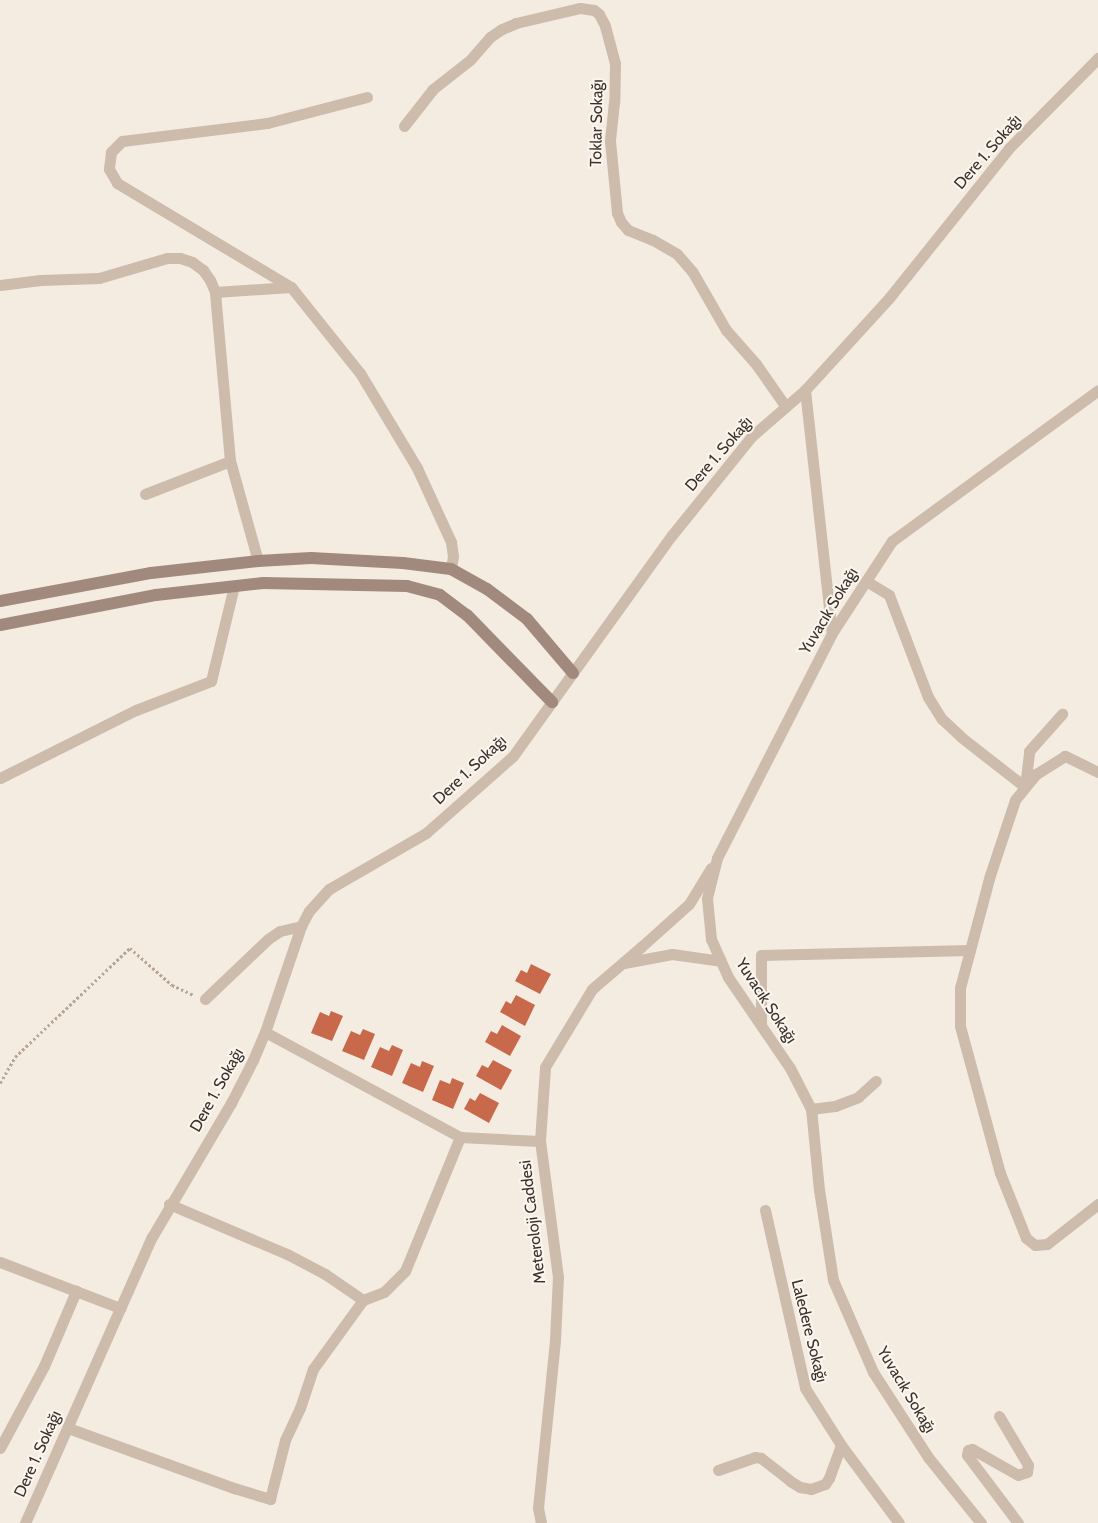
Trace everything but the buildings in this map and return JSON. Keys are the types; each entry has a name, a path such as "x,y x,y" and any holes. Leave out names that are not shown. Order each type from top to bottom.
{"street":[{"name":"Toklar Sokağı","path":"404,126 433,89 470,60 490,37 502,28 580,8 594,10 603,19 615,63 610,141 616,213 628,230 653,240 677,254 692,271 726,330 756,364 786,407"},
{"name":"Dere 1. Sokağı","path":"25,1523 136,1269 169,1204 231,1103 265,1032 301,926 309,912 329,889 426,833 513,756 672,535 752,436 805,390 889,298 1009,148 1098,58"},
{"path":"366,97 267,122 122,141 111,152 109,169 117,182 292,287 360,373 417,468 451,542 453,556 451,570"},
{"path":"0,285 40,280 99,278 167,258 180,258 192,262 202,270 210,280 215,292 230,461 258,561"},
{"path":"215,292 292,287"},
{"path":"805,390 832,633"},
{"name":"Yuvacık Sokağı","path":"981,1523 928,1457 873,1372 833,1280 819,1190 811,1108 790,1068 728,977 711,939 707,898 718,858 832,633 892,541 1098,390"},
{"path":"145,494 230,461"},
{"path":"0,600 151,573 258,561 310,558 403,563 451,570 488,589 527,619 573,673"},
{"path":"866,581 889,595 928,698 942,719 960,737 1025,787"},
{"path":"0,625 156,595 263,583 407,586 440,595 467,615 552,702"},
{"path":"0,778 136,710 211,681 234,586"},
{"path":"1025,787 1029,751 1062,714"},
{"path":"1098,772 1065,756 1036,774 1015,800 990,875 960,988 960,1026 1000,1173 1026,1238 1035,1245 1047,1244 1098,1204"},
{"name":"Meteroloji Caddesi","path":"541,1523 538,1508 555,1340 558,1277 540,1141 545,1067 592,989 688,904 718,858"},
{"path":"205,999 268,939 280,931 301,926"},
{"path":"761,1023 761,956 970,950"},
{"path":"623,963 672,954 721,961"},
{"path":"265,1032 460,1137 540,1141"},
{"path":"811,1108 835,1106 858,1097 876,1081"},
{"path":"68,1428 234,1488 270,1499 285,1440 300,1408 313,1369 362,1300 384,1292 405,1270 460,1137"},
{"path":"169,1204 289,1254 324,1274 362,1300"},
{"name":"Laledere Sokağı","path":"765,1210 805,1388 841,1445 899,1523"},
{"path":"0,1262 120,1308"},
{"path":"0,1448 44,1366 76,1291"},
{"path":"999,1416 1028,1465 1027,1472 1018,1475 972,1449 968,1450 967,1455 1018,1523"},
{"path":"718,1470 755,1457 761,1458 790,1481 811,1489 824,1484 829,1478 841,1445"}],"path":[{"path":"0,1083 15,1056 130,948 172,985 205,999"}]}
